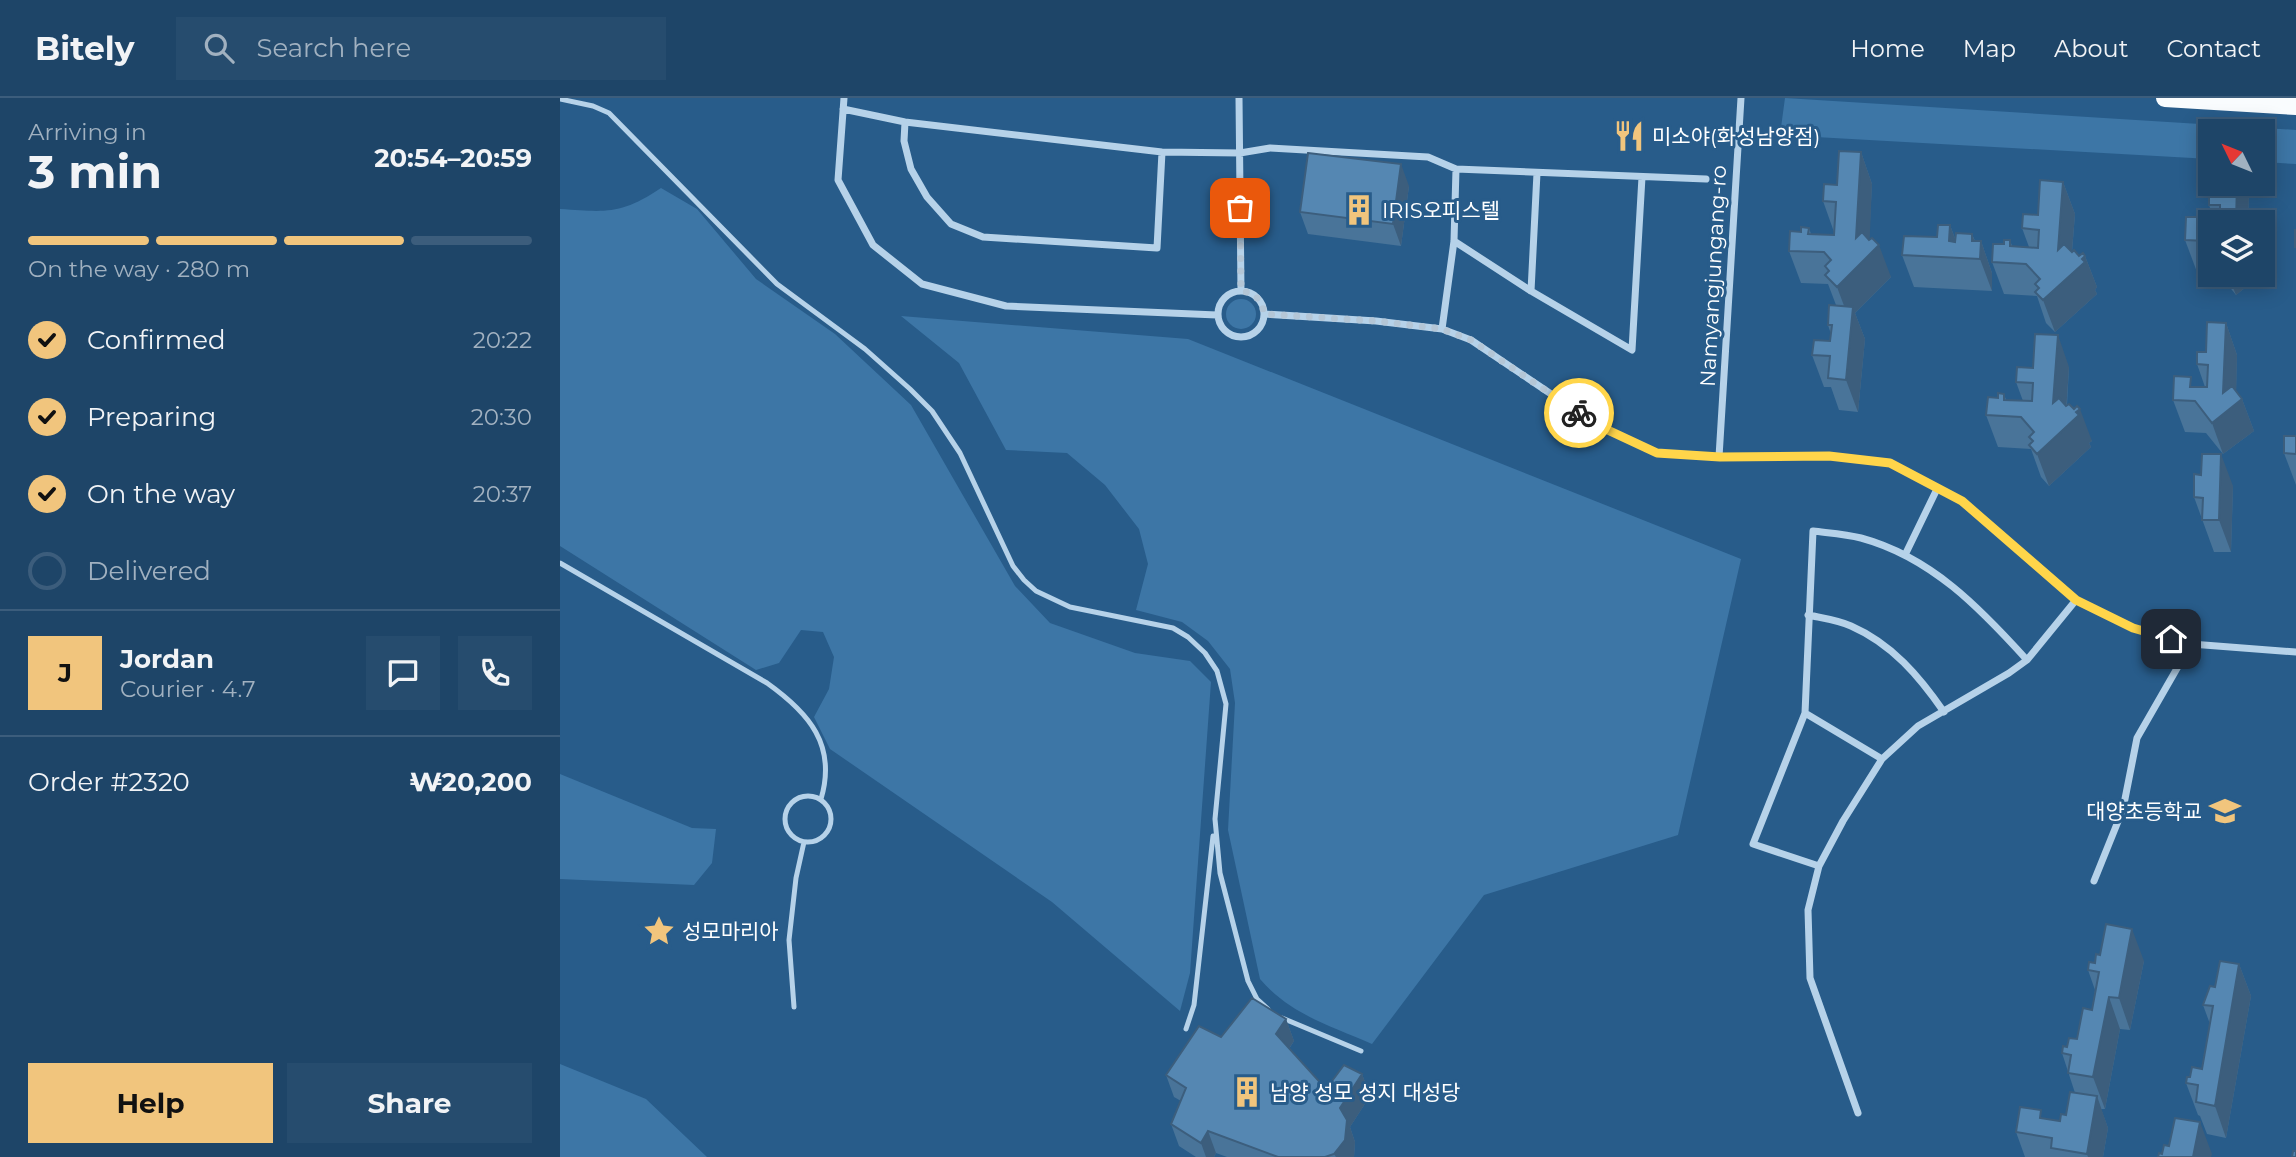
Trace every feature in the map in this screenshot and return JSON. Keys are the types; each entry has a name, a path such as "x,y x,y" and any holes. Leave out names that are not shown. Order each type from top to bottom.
{"main road":[{"path":"2165,98 2296,106"}],"street":[{"path":"844,98 838,180 873,245 922,284 1006,306 1217,315"},
{"path":"1239,98 1241,291"},
{"name":"Namyangjungang-ro","path":"1720,457 1741,98"},
{"path":"843,109 905,122 1162,152 1240,153 1270,148 1428,157 1456,169 1706,179"},
{"path":"905,122 904,141 911,169 927,197 951,224 983,237 1157,248 1162,152"},
{"path":"1442,329 1454,241 1456,169"},
{"path":"1531,291 1537,173"},
{"path":"1454,241 1531,291 1632,350 1642,177"},
{"path":"1241,291 1255,295 1260,300 1264,314 1259,328 1253,334 1237,337 1224,329 1217,315 1222,300 1241,291"},
{"path":"1264,314 1376,321 1442,329 1471,340 1597,425 1657,453 1720,457 1829,456 1890,463 1962,501 2076,600 2133,628 2191,644 2296,652"},
{"path":"1905,555 1937,489"},
{"path":"1819,866 1753,844 1805,713 1813,531 1861,538 1905,555 1941,575 1988,617 2027,660"},
{"path":"1858,1113 1810,978 1808,910 1819,866 1843,821 1882,759 1918,726 2027,660 2076,600"},
{"path":"1808,615 1849,625 1882,642 1919,677 1944,712"},
{"path":"2094,881 2123,809 2137,738 2191,644"},
{"path":"1805,713 1882,759"}],"lane":[{"path":"560,99 593,106 609,114 777,284 865,349 910,389 945,429 960,453 1013,566 1036,591 1070,607 1173,628 1188,637 1205,653 1217,671 1226,704 1194,1005 1186,1029"},
{"path":"560,563 767,683 798,708 809,721 825,753 827,776 821,799"},
{"path":"807,795 821,799 830,812 830,827 820,839 804,842 797,840 787,829 785,821 788,807 793,801 807,795"},
{"path":"1215,819 1216,847 1224,886 1248,981 1257,999 1281,1018 1361,1051"},
{"path":"794,1007 789,940 796,878 804,842"}],"shaded area":[{"path":"1785,98 2198,124 2198,158 1780,135"},
{"path":"2275,129 2296,130 2296,164 2275,163"},
{"path":"661,188 697,209 756,279 835,334 911,405 1015,586 1050,623 1135,653 1190,661 1211,682 1190,973 1180,1011 1052,902 830,749 814,717 829,689 834,657 823,632 801,630 779,663 756,670 560,546 560,209 613,210 635,203"},
{"path":"1241,299 1247,300 1255,308 1255,320 1247,328 1241,329 1235,328 1227,320 1226,314 1227,308 1235,300"},
{"path":"901,316 1188,339 1741,559 1678,835 1484,895 1372,1044 1312,1018 1285,1002 1260,979 1228,830 1235,703 1230,669 1208,641 1182,622 1136,610 1148,564 1139,529 1105,485 1067,453 1006,450 959,363"},
{"path":"560,774 692,828 716,829 712,863 694,885 560,879"},
{"path":"560,1064 646,1099 707,1157 560,1157"}],"building":[{"path":"1839,151 1861,152 1856,238 1862,232 1869,240 1872,238 1879,245 1837,287 1825,275 1829,271 1825,266 1831,260 1824,252 1789,251 1790,231 1801,232 1801,227 1809,228 1808,234 1834,235 1836,202 1823,201 1824,184 1837,185"},
{"path":"1308,153 1401,164 1393,224 1300,212"},
{"path":"2040,180 2063,182 2058,250 2064,244 2079,256 2083,253 2085,256 2082,259 2085,262 2043,300 2035,292 2039,288 2035,284 2040,279 2026,264 1992,262 1993,244 2004,244 2004,240 2010,240 2010,246 2038,248 2039,230 2022,228 2023,214 2038,215"},
{"path":"2209,196 2237,196 2236,210 2220,210 2220,205 2209,205"},
{"path":"2186,217 2198,217 2198,241 2185,240"},
{"path":"1938,225 1950,225 1949,241 1955,242 1956,233 1972,234 1972,241 1981,241 1980,259 1902,255 1904,236 1937,237"},
{"path":"1829,305 1853,307 1846,380 1828,378 1830,356 1812,355 1814,340 1830,341 1832,325 1828,325"},
{"path":"2207,322 2226,323 2223,393 2232,386 2242,399 2212,423 2195,401 2173,400 2174,376 2191,377 2190,387 2207,387 2208,365 2197,364 2197,352 2206,352"},
{"path":"2035,334 2058,335 2053,403 2059,398 2066,406 2069,404 2074,409 2077,406 2080,409 2076,412 2079,415 2037,454 2029,445 2033,441 2029,437 2034,432 2021,417 1986,415 1988,397 1998,398 1998,393 2004,394 2004,400 2032,401 2033,383 2016,382 2017,367 2033,368"},
{"path":"2284,436 2296,436 2296,454 2284,453"},
{"path":"2202,454 2221,454 2219,520 2202,520 2203,498 2194,497 2194,474 2201,475"},
{"path":"2106,924 2132,929 2119,998 2109,997 2093,1077 2068,1073 2071,1055 2062,1053 2063,1046 2067,1047 2069,1038 2077,1039 2083,1008 2092,1010 2099,972 2088,970 2089,962 2095,963 2096,954 2100,955"},
{"path":"2220,961 2239,964 2215,1106 2196,1102 2198,1085 2186,1083 2192,1067 2202,1069 2213,1006 2203,1005 2210,986 2215,987"},
{"name":"남양 성모 성지 대성당","path":"1252,998 1286,1019 1276,1034 1326,1089 1344,1065 1362,1074 1340,1108 1347,1120 1345,1140 1334,1154 1325,1157 1278,1157 1208,1131 1201,1143 1171,1124 1186,1088 1166,1075 1199,1026 1221,1037"},
{"path":"2070,1092 2097,1096 2087,1154 2051,1148 2052,1138 2016,1132 2020,1107 2041,1110 2040,1118 2060,1121 2061,1114 2066,1115"},
{"path":"2175,1118 2200,1122 2193,1157 2158,1157 2159,1153 2162,1154 2164,1145 2169,1146"}],"way so far":[{"path":"1240,208 1241,291 1255,295 1260,300 1264,314 1376,321 1442,329 1471,340 1579,413"}],"place":[{"name":"미소야(화성남양점)","path":"1629,136"},
{"name":"IRIS오피스텔","path":"1359,210"},
{"name":"대양초등학교","path":"2225,811"},
{"name":"성모마리아","path":"659,931"},
{"name":"남양 성모 성지 대성당","path":"1247,1092"}],"route":[{"path":"1579,413 1597,425 1657,453 1720,457 1829,456 1890,463 1962,501 2076,600 2133,628 2171,639"}]}
